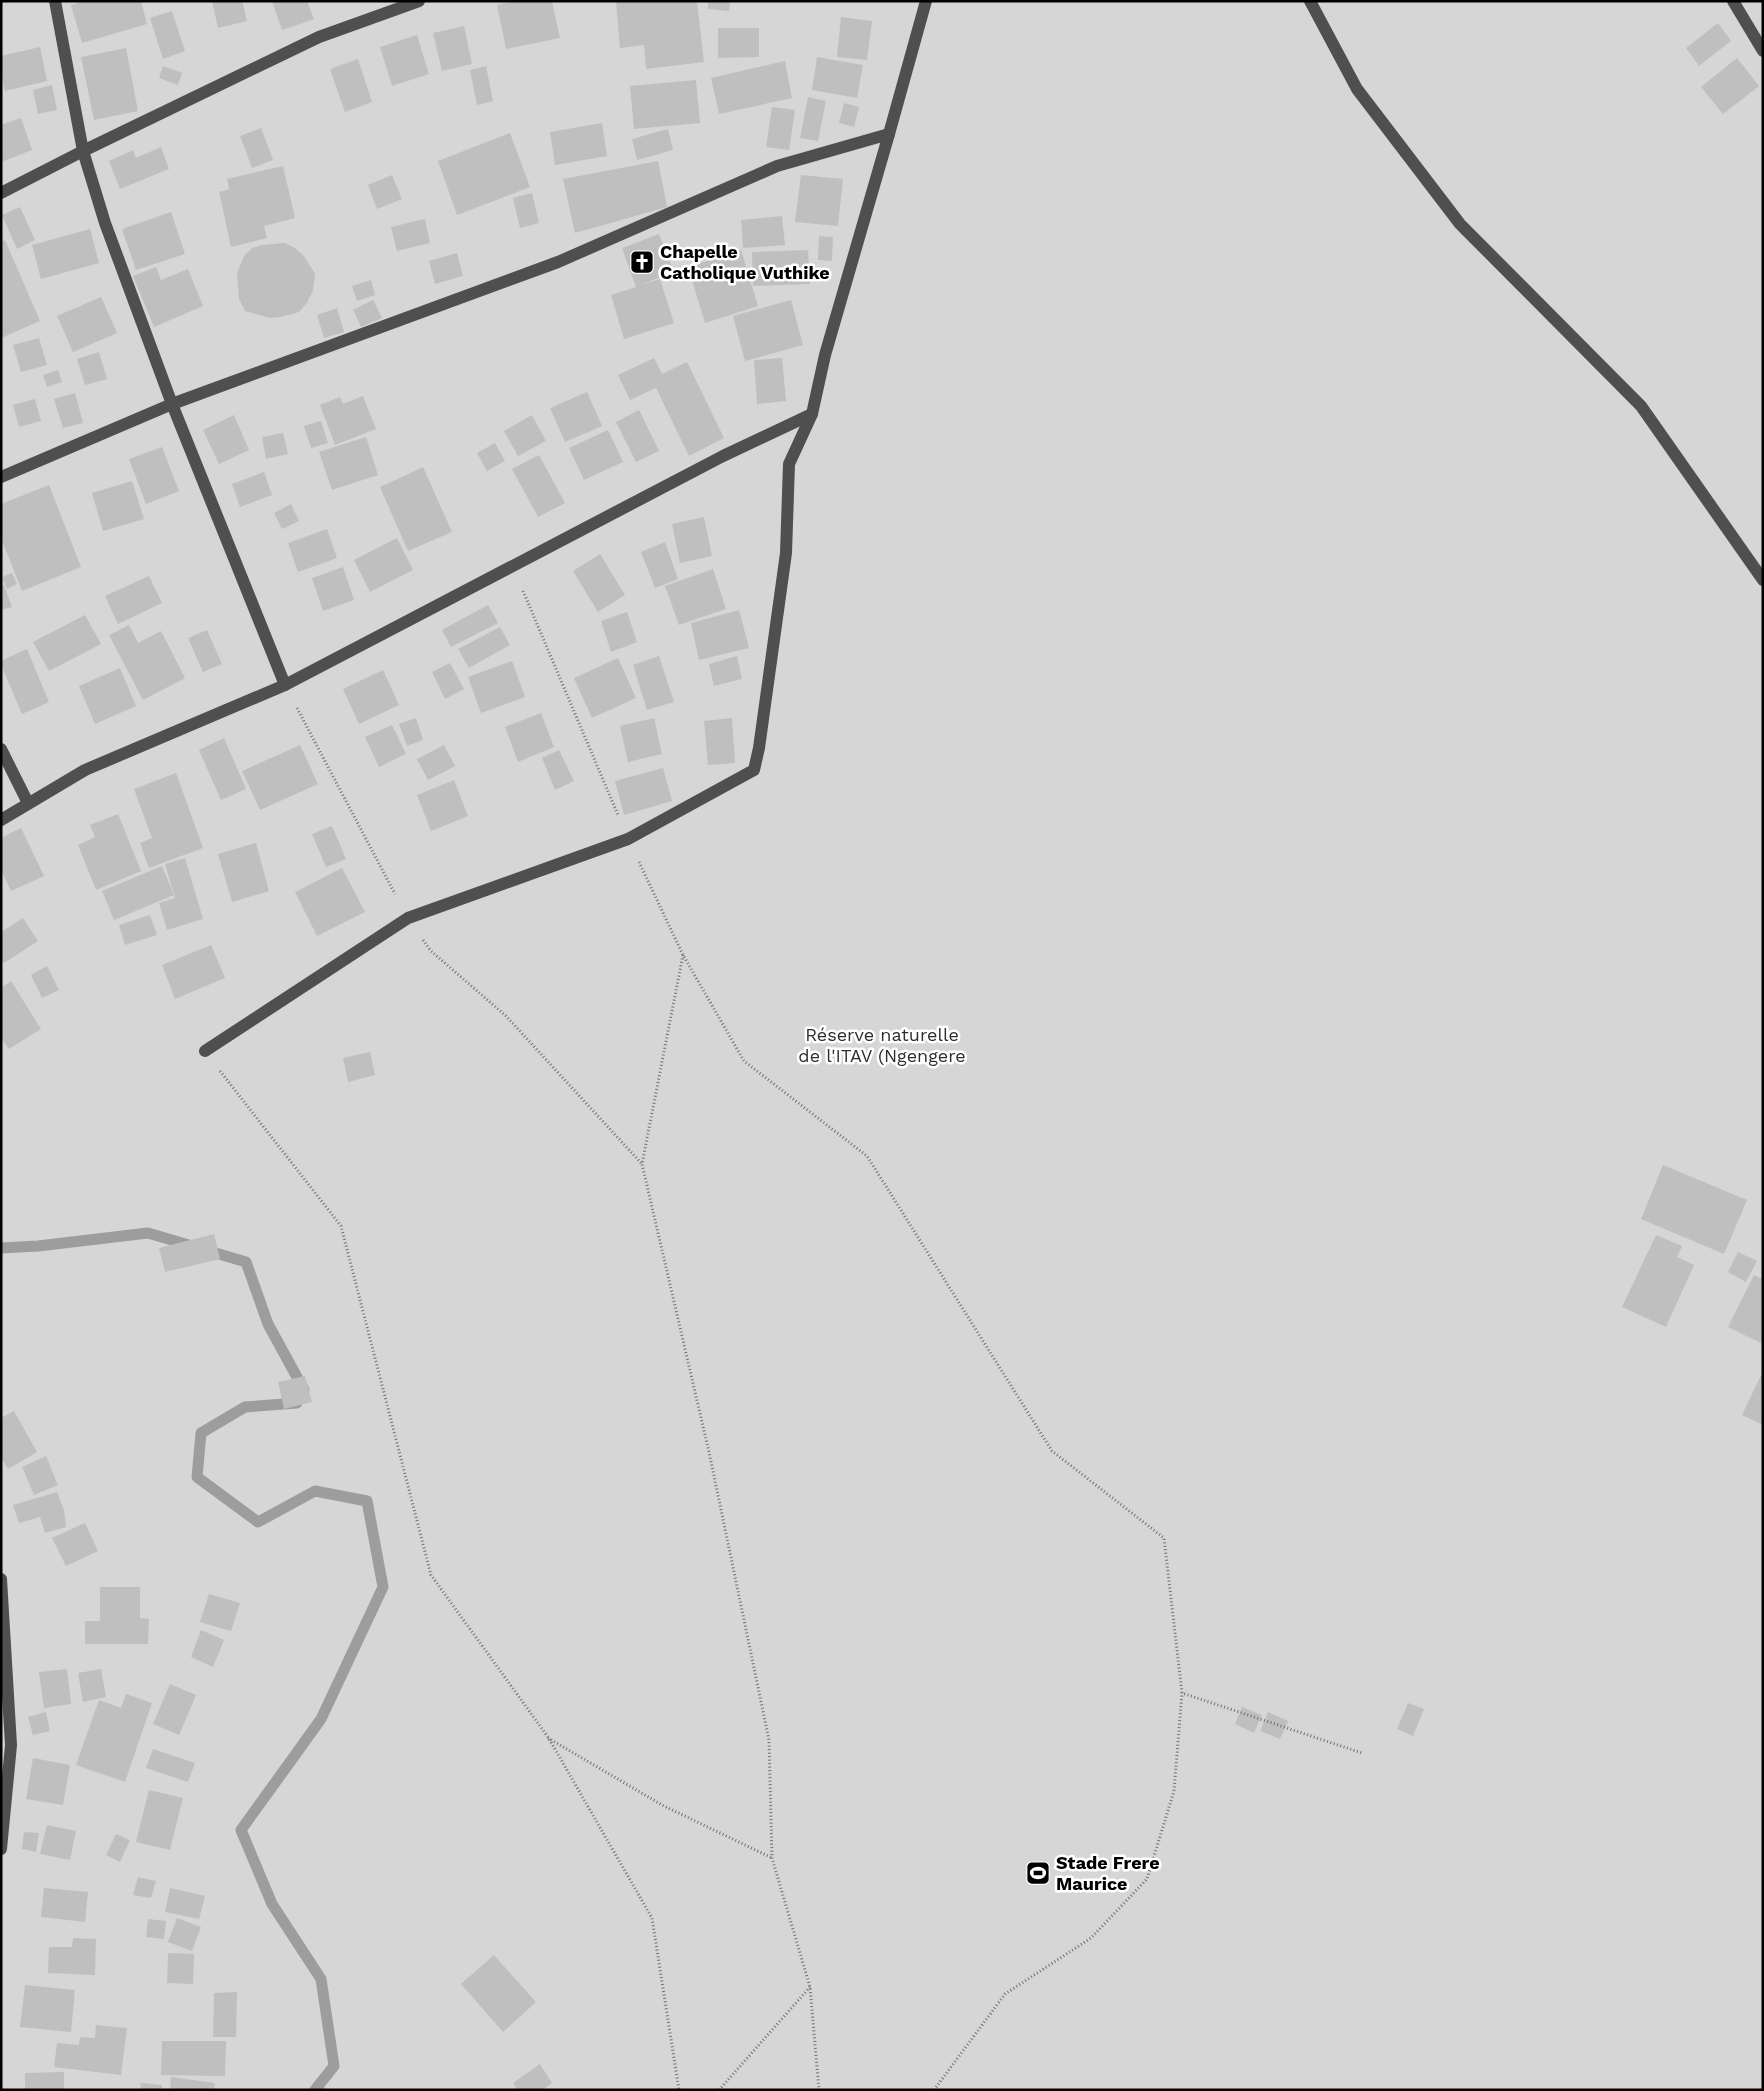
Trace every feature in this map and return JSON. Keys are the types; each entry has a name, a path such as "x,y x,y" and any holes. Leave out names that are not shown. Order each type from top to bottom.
{"street":[{"path":"55,1 83,151 105,223 172,404 285,685"},
{"path":"1,193 83,151 319,37 419,1"},
{"path":"205,1050 408,918 628,839 754,770 786,553 789,464 812,414 825,355 926,1"},
{"path":"1310,1 1358,89 1460,224 1641,406 1763,580"},
{"path":"1733,1 1763,51"},
{"path":"1,477 172,404 558,262 778,166 889,134"},
{"path":"1,820 85,770 285,685 722,456 812,414"},
{"path":"1,748 28,803"},
{"path":"1,1579 11,1745 1,1849"}],"path":[{"path":"512,565 628,839 683,955 744,1061 867,1156 1052,1451 1164,1538 1182,1693 1174,1791 1147,1879 1091,1938 1005,1994 934,2090"},
{"path":"285,685 408,918 431,951 506,1016 642,1164"},
{"path":"683,955 642,1164 709,1452 770,1740 772,1858 810,1987 819,2090"},
{"path":"205,1050 341,1226 431,1575 548,1737 652,1918 679,2090"},
{"path":"1182,1693 1362,1753"},
{"path":"548,1737 662,1805 772,1858"},
{"path":"719,2090 810,1987"}],"green space":[{"name":"Réserve naturelle de l'ITAV (Ngengere","path":"1,1 1763,1 1763,2090 1,2090"}],"building":[{"path":"83,1 141,1 147,24 82,43 71,5"},
{"path":"212,1 242,1 247,21 218,28"},
{"path":"272,1 307,1 314,19 282,30"},
{"path":"514,1 552,1 560,38 506,49 497,5"},
{"path":"616,1 697,1 704,62 646,69 644,45 620,48"},
{"path":"708,1 730,1 729,11 708,9"},
{"path":"172,11 185,51 163,59 150,18"},
{"path":"841,17 872,21 867,60 837,57"},
{"path":"1718,23 1731,41 1699,66 1686,48"},
{"path":"464,26 472,64 442,71 433,33"},
{"path":"718,28 759,28 759,57 718,58"},
{"path":"417,35 429,74 392,86 380,47"},
{"path":"40,47 47,81 5,91 1,73 1,56"},
{"path":"126,48 138,111 94,120 81,57"},
{"path":"817,57 863,65 857,98 812,90"},
{"path":"1737,58 1759,86 1723,114 1701,87"},
{"path":"358,59 372,102 345,112 330,69"},
{"path":"785,61 792,98 719,114 711,78"},
{"path":"163,66 182,73 178,85 159,78"},
{"path":"486,66 493,101 477,105 470,70"},
{"path":"696,80 700,123 634,129 630,86"},
{"path":"52,85 57,110 38,114 33,90"},
{"path":"808,97 826,101 818,141 800,138"},
{"path":"844,103 859,107 854,127 839,123"},
{"path":"772,107 795,110 789,150 766,147"},
{"path":"21,118 32,150 1,162 1,125"},
{"path":"602,123 607,156 555,165 550,132"},
{"path":"261,128 273,160 252,168 240,136"},
{"path":"668,129 673,150 637,160 632,139"},
{"path":"510,133 530,187 457,215 438,161"},
{"path":"161,147 169,169 120,189 109,161 133,150 136,158"},
{"path":"658,161 667,207 575,233 563,179"},
{"path":"283,166 295,218 264,226 267,238 231,247 219,192 229,189 227,179"},
{"path":"392,175 402,199 377,209 368,185"},
{"path":"801,175 843,179 838,226 795,222"},
{"path":"532,193 539,223 520,228 513,198"},
{"path":"20,207 35,240 17,249 2,215"},
{"path":"171,212 185,254 136,270 122,229"},
{"path":"782,216 785,245 743,248 741,220"},
{"path":"425,219 430,243 397,251 391,227"},
{"path":"90,229 99,263 41,279 32,245"},
{"path":"659,234 674,272 640,285 660,279 674,323 624,339 611,295 636,287 622,248"},
{"path":"819,236 833,237 832,261 818,260"},
{"path":"5,240 40,321 1,338 1,242"},
{"path":"285,243 295,248 304,256 315,274 313,290 307,303 299,312 281,317 270,318 245,311 239,299 237,273 244,256 252,248"},
{"path":"741,250 758,306 705,323 688,267"},
{"path":"808,250 810,284 753,286 752,252"},
{"path":"457,253 463,276 435,284 429,261"},
{"path":"156,267 161,280 188,269 203,306 154,327 133,276"},
{"path":"371,280 375,295 357,301 352,286"},
{"path":"101,297 117,333 73,352 57,316"},
{"path":"373,300 382,318 361,327 353,310"},
{"path":"791,300 803,345 745,361 733,316"},
{"path":"337,308 344,332 324,338 317,315"},
{"path":"39,338 47,365 21,372 13,345"},
{"path":"99,352 107,379 85,385 77,359"},
{"path":"654,358 662,374 687,362 724,438 689,456 656,388 630,400 618,375"},
{"path":"782,358 786,401 757,404 754,360"},
{"path":"58,370 62,382 47,387 43,375"},
{"path":"587,392 602,426 565,442 550,408"},
{"path":"75,393 83,423 63,428 54,399"},
{"path":"363,396 376,429 335,445 320,405 340,397 343,404"},
{"path":"35,399 41,421 19,427 13,405"},
{"path":"639,410 659,451 636,462 616,422"},
{"path":"234,415 249,450 219,464 203,430"},
{"path":"532,415 546,441 518,456 504,431"},
{"path":"321,421 328,443 311,448 304,426"},
{"path":"608,430 623,462 584,480 569,448"},
{"path":"283,433 288,454 266,459 262,437"},
{"path":"366,437 378,475 332,490 319,452"},
{"path":"495,443 505,461 487,471 477,453"},
{"path":"162,447 179,491 146,504 129,459"},
{"path":"539,455 565,503 538,517 512,469"},
{"path":"423,467 452,532 408,551 380,487"},
{"path":"264,472 272,495 240,507 232,484"},
{"path":"132,481 144,519 103,531 92,493"},
{"path":"49,485 81,567 22,591 1,538 1,504"},
{"path":"291,504 299,521 282,529 274,513"},
{"path":"704,517 712,556 680,563 672,524"},
{"path":"327,529 337,558 298,572 288,543"},
{"path":"397,538 413,570 370,592 354,560"},
{"path":"665,542 678,579 655,588 641,552"},
{"path":"600,554 625,595 598,612 573,571"},
{"path":"343,567 354,600 323,611 312,578"},
{"path":"713,569 726,609 679,625 665,586"},
{"path":"12,573 17,584 7,589 2,577"},
{"path":"149,576 162,603 118,624 105,596"},
{"path":"4,585 12,607 1,610 1,586"},
{"path":"488,605 498,623 451,647 442,630"},
{"path":"739,610 749,648 699,660 691,623"},
{"path":"627,612 637,642 611,652 601,621"},
{"path":"85,615 101,644 49,671 33,642"},
{"path":"129,625 138,643 161,631 185,678 143,700 109,635"},
{"path":"500,627 510,645 469,668 458,649"},
{"path":"207,630 222,664 203,672 188,638"},
{"path":"27,649 49,702 22,714 1,661"},
{"path":"659,656 674,702 647,710 633,665"},
{"path":"737,656 742,679 714,686 709,664"},
{"path":"618,658 636,698 592,718 574,678"},
{"path":"512,661 525,697 481,713 468,677"},
{"path":"450,663 464,689 445,699 432,672"},
{"path":"120,668 136,706 95,724 79,686"},
{"path":"383,670 399,705 359,724 343,689"},
{"path":"541,713 554,747 518,762 505,727"},
{"path":"416,718 423,740 407,746 399,724"},
{"path":"654,718 662,754 628,762 620,726"},
{"path":"732,718 735,763 708,765 704,721"},
{"path":"392,725 406,754 379,767 365,737"},
{"path":"224,738 246,789 221,800 199,750"},
{"path":"300,745 318,784 260,810 242,771"},
{"path":"444,745 455,766 428,780 417,759"},
{"path":"559,750 574,781 555,790 542,758"},
{"path":"663,768 672,801 624,815 615,781"},
{"path":"176,773 203,848 149,868 140,843 152,838 134,789"},
{"path":"454,780 468,816 431,831 417,795"},
{"path":"118,814 141,871 96,890 78,845 95,837 90,825"},
{"path":"332,826 346,859 326,867 312,834"},
{"path":"21,828 44,876 11,891 1,870 1,838"},
{"path":"256,843 269,891 232,902 218,854"},
{"path":"185,858 203,919 167,930 159,903 175,898 165,864"},
{"path":"162,866 174,895 114,920 102,891"},
{"path":"342,868 365,912 317,936 295,892"},
{"path":"150,915 157,935 125,945 119,925"},
{"path":"23,918 38,941 4,963 1,959 1,932"},
{"path":"211,945 225,978 175,999 162,965"},
{"path":"47,966 59,990 42,998 31,975"},
{"path":"11,981 41,1029 9,1049 1,1038 1,988"},
{"path":"370,1052 375,1075 348,1082 343,1058"},
{"path":"1663,1165 1747,1200 1724,1254 1641,1219"},
{"path":"214,1234 220,1259 165,1272 159,1248"},
{"path":"1656,1235 1682,1246 1677,1257 1694,1265 1666,1327 1622,1307"},
{"path":"1738,1252 1757,1261 1746,1282 1728,1272"},
{"path":"1754,1275 1763,1279 1763,1344 1728,1327"},
{"path":"1763,1371 1763,1425 1742,1415"},
{"path":"305,1376 312,1402 284,1409 278,1382"},
{"path":"14,1411 37,1452 8,1469 1,1457 1,1418"},
{"path":"46,1456 58,1485 34,1495 22,1467"},
{"path":"57,1492 64,1510 66,1527 45,1533 40,1517 19,1523 13,1505"},
{"path":"85,1523 98,1551 66,1566 52,1538"},
{"path":"100,1587 140,1587 140,1618 149,1619 148,1644 85,1644 85,1621 100,1621"},
{"path":"209,1594 240,1603 231,1631 200,1622"},
{"path":"201,1630 224,1640 213,1667 191,1657"},
{"path":"67,1669 71,1704 44,1708 39,1672"},
{"path":"101,1669 106,1697 83,1702 78,1673"},
{"path":"170,1684 196,1695 179,1735 153,1724"},
{"path":"126,1694 152,1703 125,1782 76,1765 99,1700 121,1708"},
{"path":"1408,1703 1424,1709 1413,1736 1397,1729"},
{"path":"1242,1707 1262,1715 1254,1733 1235,1724"},
{"path":"46,1712 50,1731 33,1735 28,1717"},
{"path":"1268,1712 1288,1721 1280,1739 1260,1731"},
{"path":"153,1749 195,1763 188,1782 146,1768"},
{"path":"33,1758 70,1765 63,1805 26,1799"},
{"path":"149,1790 183,1798 170,1850 136,1842"},
{"path":"47,1825 76,1831 70,1860 40,1854"},
{"path":"24,1832 39,1833 36,1852 22,1849"},
{"path":"116,1834 130,1840 120,1862 106,1855"},
{"path":"138,1877 156,1881 151,1898 133,1895"},
{"path":"44,1888 88,1892 85,1922 41,1917"},
{"path":"170,1888 205,1896 199,1919 165,1912"},
{"path":"177,1918 201,1927 192,1951 168,1942"},
{"path":"148,1919 166,1921 164,1939 146,1937"},
{"path":"73,1938 96,1939 95,1975 48,1973 49,1947 72,1947"},
{"path":"168,1953 194,1954 193,1984 167,1983"},
{"path":"494,1955 536,2002 503,2032 461,1984"},
{"path":"25,1985 75,1990 71,2032 20,2027"},
{"path":"237,1992 236,2037 213,2037 214,1993"},
{"path":"96,2025 127,2028 121,2075 54,2067 57,2043 79,2045 80,2037 95,2038"},
{"path":"162,2041 226,2041 225,2076 161,2075"},
{"path":"540,2064 552,2083 542,2090 518,2090 513,2083"},
{"path":"64,2072 64,2090 25,2090 25,2073"},
{"path":"171,2077 215,2083 214,2090 170,2090"},
{"path":"141,2083 162,2085 162,2090 140,2090"}],"waterway":[{"path":"1,1248 38,1246 148,1233 246,1262 268,1324 304,1390"},
{"path":"297,1403 245,1407 201,1433 197,1477 258,1522 315,1491 367,1501 383,1587 321,1719 241,1830 272,1904 321,1979 334,2066 315,2090"}],"place":[{"name":"Chapelle Catholique Vuthike","path":"642,262"},
{"name":"Stade Frere Maurice","path":"1038,1873"}]}
